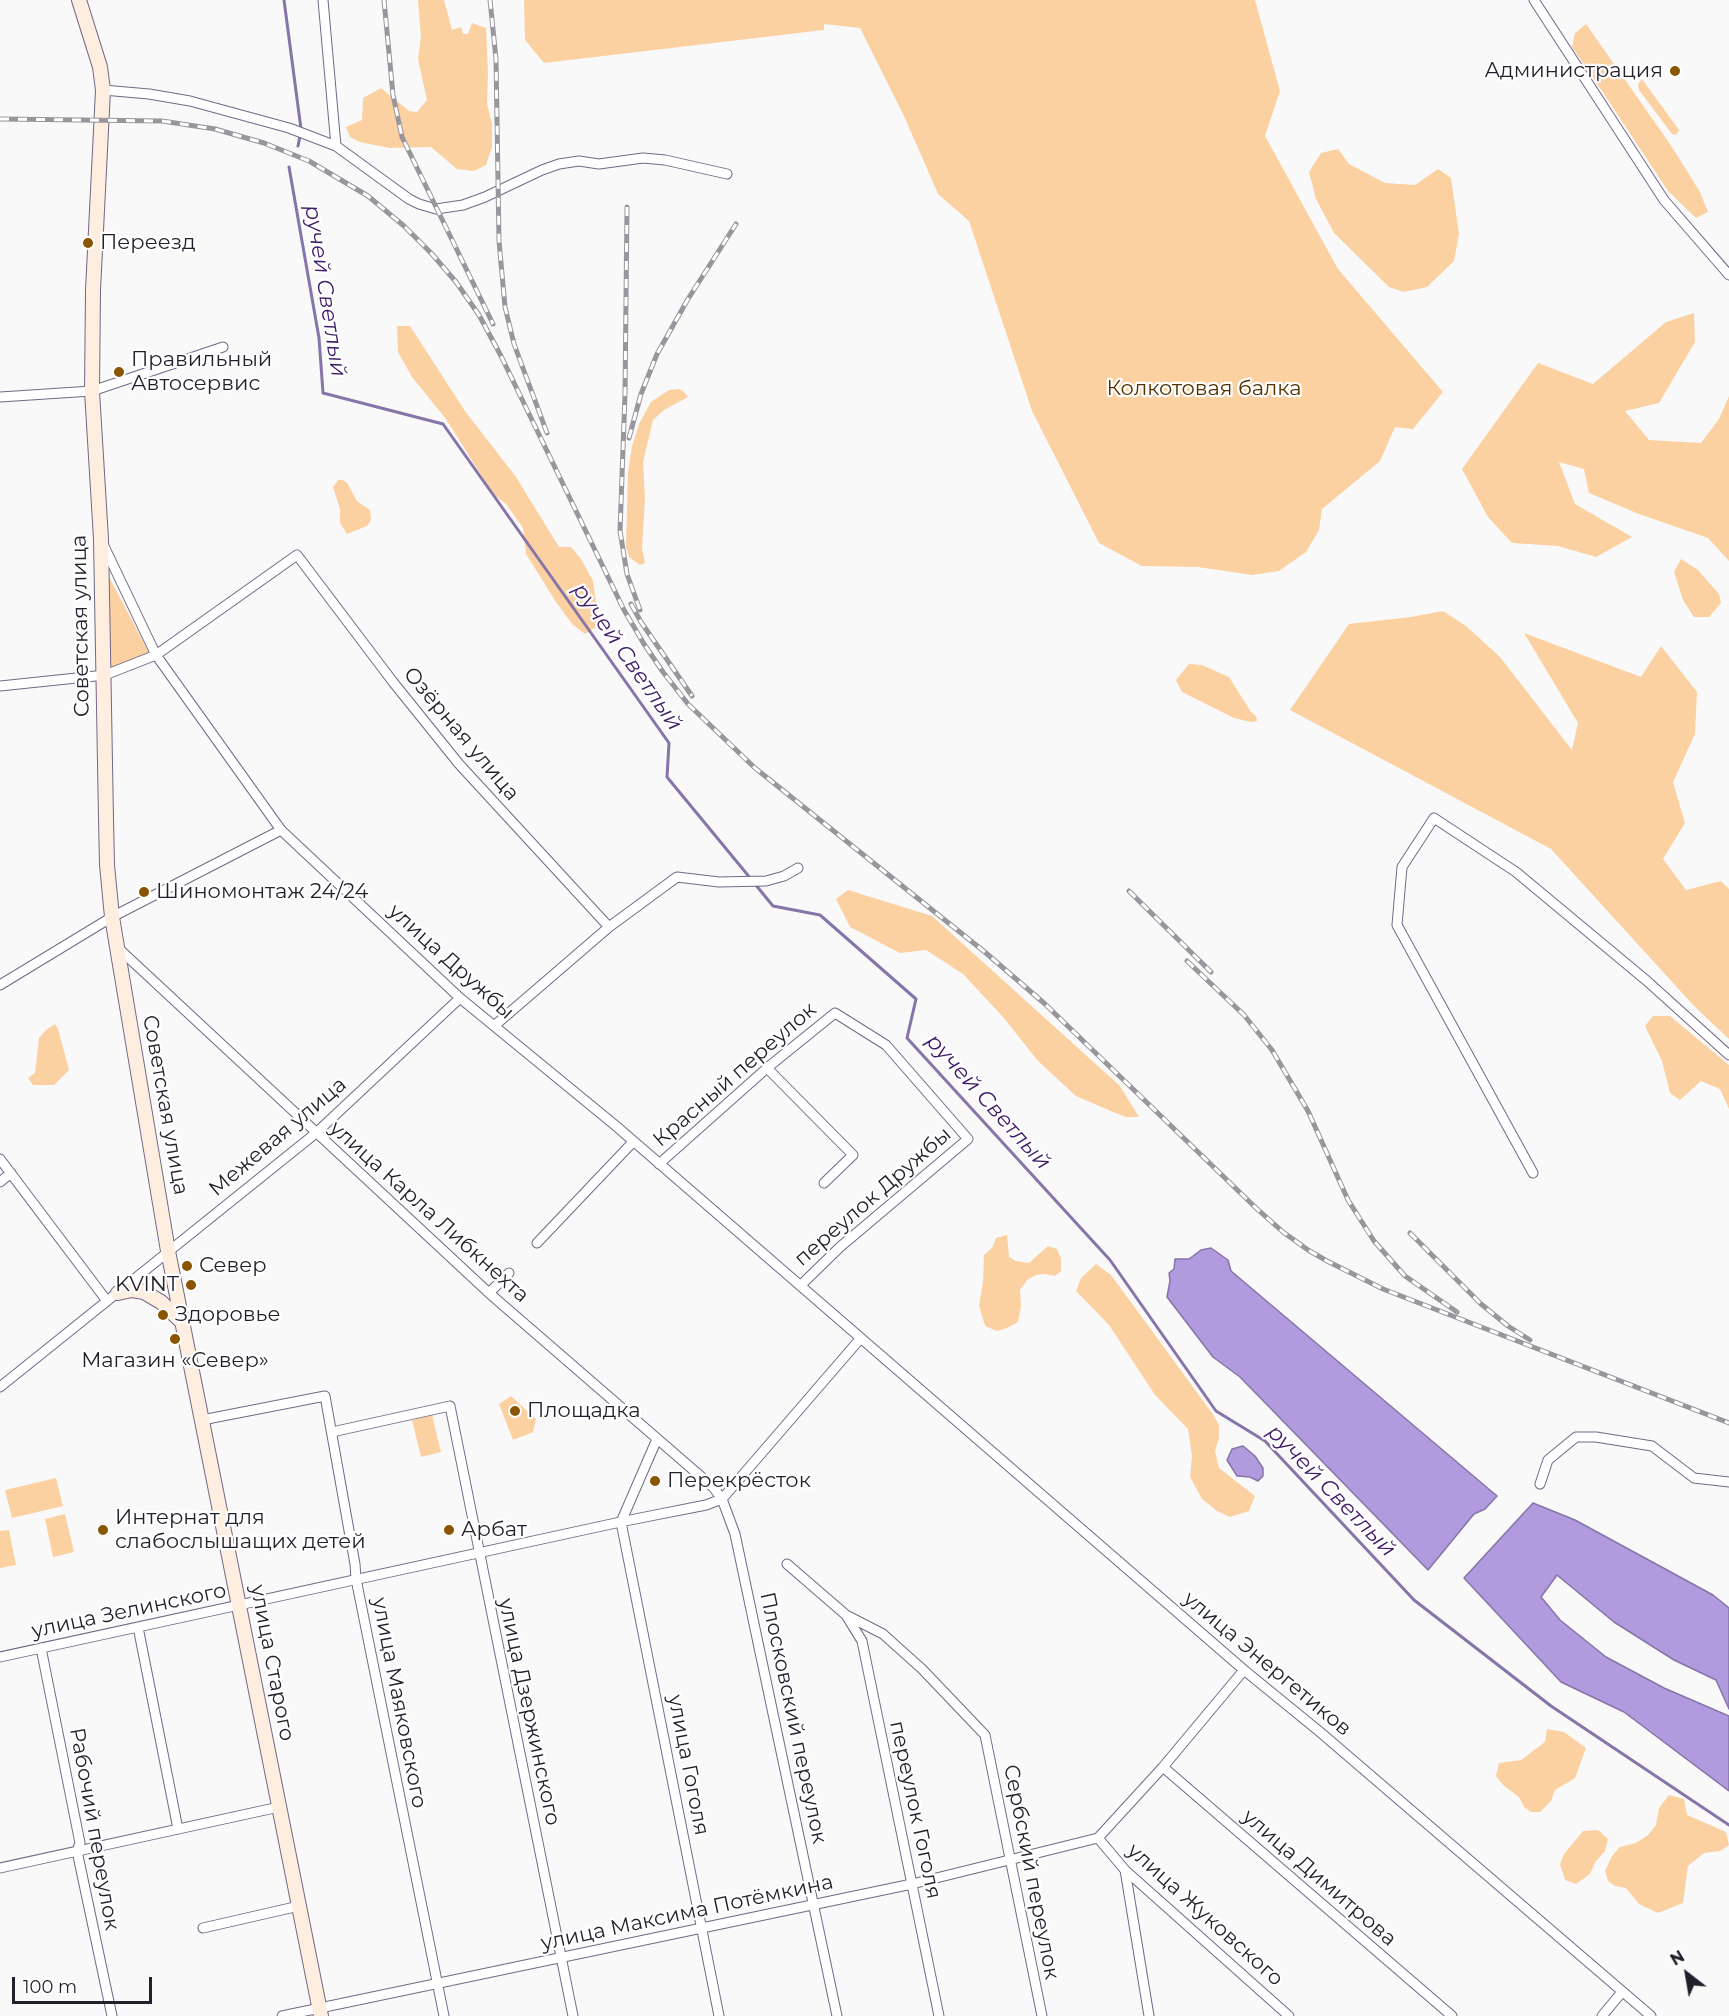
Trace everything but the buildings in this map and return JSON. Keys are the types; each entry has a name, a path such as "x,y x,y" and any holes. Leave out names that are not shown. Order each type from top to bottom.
{"street":[{"name":"Советская улица","path":"79,0 100,68 103,90 93,290 92,391 101,539 106,831 112,917 168,1251"},
{"path":"323,0 336,146"},
{"path":"1534,0 1664,200 1729,275"},
{"path":"103,90 149,94 190,101 289,128 336,146 409,199 436,209 463,205 542,170 559,164 579,161 599,164 643,158 665,160 727,174"},
{"path":"0,397 92,391 223,347"},
{"name":"улица Дружбы","path":"101,539 156,655 281,830 460,998 633,1142 860,1339"},
{"name":"Озёрная улица","path":"156,655 297,555 393,682 459,764 609,927"},
{"path":"0,686 105,675 156,655"},
{"path":"1533,1173 1397,925 1402,867 1434,818 1516,872 1647,981 1729,1055"},
{"path":"0,985 112,917 281,830"},
{"path":"494,1026 609,927 677,877 719,882 760,881 784,876 798,868"},
{"name":"улица Карла Либкнехта","path":"117,947 489,1293 712,1487 722,1499"},
{"name":"Межевая улица","path":"0,1387 316,1133 460,998"},
{"name":"Красный переулок","path":"658,1164 767,1068 835,1013"},
{"name":"переулок Дружбы","path":"801,1286 840,1247 968,1139 885,1045 835,1013"},
{"path":"767,1068 853,1155 824,1183"},
{"name":"Красный переулок","path":"537,1243 633,1142"},
{"path":"0,1159 113,1297 132,1290 144,1292 161,1302 183,1322"},
{"path":"0,1182 11,1173"},
{"name":"улица Старого","path":"168,1251 320,2012"},
{"path":"489,1293 509,1273"},
{"path":"722,1499 860,1339"},
{"name":"улица Энергетиков","path":"860,1339 1244,1670 1652,2016"},
{"name":"улица Маяковского","path":"202,1420 325,1396 356,1564 356,1579 444,2016"},
{"name":"улица Дзержинского","path":"332,1432 450,1406 573,2016"},
{"path":"1540,1484 1548,1460 1576,1437 1596,1437 1652,1446 1694,1478 1729,1482"},
{"path":"621,1522 657,1439"},
{"name":"улица Зелинского","path":"0,1657 621,1522 696,1508 722,1499"},
{"name":"Плосковский переулок","path":"722,1499 735,1534 837,2016"},
{"name":"улица Гоголя","path":"621,1522 719,2016"},
{"path":"787,1564 846,1615"},
{"name":"Сербский переулок","path":"846,1615 883,1634 922,1669 985,1734 1042,2016"},
{"name":"переулок Гоголя","path":"846,1615 862,1641 939,2016"},
{"path":"138,1627 178,1829"},
{"name":"Рабочий переулок","path":"41,1648 80,1843 77,1851 112,2016"},
{"path":"1098,1838 1163,1767 1244,1670"},
{"name":"улица Димитрова","path":"1163,1767 1452,2016"},
{"path":"0,1868 279,1807"},
{"name":"улица Максима Потёмкина","path":"282,2016 320,2012 438,1984 912,1884 1098,1838"},
{"name":"улица Жуковского","path":"1098,1838 1125,1870 1289,2016"},
{"path":"1125,1870 1149,2016"},
{"path":"203,1928 299,1906"},
{"path":"1602,2016 1622,1992"}],"green space":[{"path":"418,0 444,0 452,30 461,27 463,34 468,34 472,23 486,28 487,104 492,124 492,147 486,165 474,171 457,169 431,147 390,148 360,142 350,137 346,127 362,120 363,98 381,88 409,111 417,112 427,100 418,59 421,37"},
{"name":"Колкотовая балка","path":"524,0 1255,0 1280,91 1265,136 1338,269 1443,392 1413,429 1395,427 1380,461 1322,509 1319,530 1306,552 1279,571 1252,575 1198,567 1142,566 1099,543 1032,411 969,221 938,194 904,116 860,28 824,24 824,30 544,63 525,40"},
{"path":"1586,24 1672,147 1700,192 1708,212 1696,218 1668,191 1572,47 1575,33"},
{"path":"1642,79 1679,130 1676,135 1672,134 1639,90 1638,84"},
{"path":"1338,149 1349,164 1385,183 1415,185 1438,169 1451,178 1459,234 1454,261 1427,287 1404,292 1389,287 1334,233 1316,199 1309,172 1321,153"},
{"path":"1694,313 1695,342 1659,403 1625,411 1649,440 1701,443 1719,419 1729,396 1729,561 1708,538 1639,514 1589,493 1584,469 1559,462 1575,504 1632,537 1596,557 1558,546 1512,543 1488,517 1462,469 1538,363 1593,384 1666,322"},
{"path":"397,326 410,326 465,411 516,477 559,547 571,547 581,559 593,581 596,602 596,627 585,634 572,624 526,554 523,528 506,504 493,494 446,419 412,377 398,352"},
{"path":"679,389 688,397 664,410 653,420 643,462 645,499 642,548 645,563 640,565 629,557 626,547 628,472 632,446 639,424 651,402 669,390"},
{"path":"338,480 347,483 357,501 370,510 371,520 367,526 347,534 340,523 340,509 333,487"},
{"path":"1681,559 1698,570 1719,594 1721,603 1709,617 1694,617 1683,600 1674,572"},
{"path":"106,571 149,653 109,668"},
{"path":"1443,611 1466,626 1500,657 1572,750 1578,723 1524,633 1641,677 1661,646 1697,692 1695,734 1673,782 1685,823 1663,859 1686,890 1721,881 1729,889 1729,1039 1695,1007 1551,849 1290,710 1349,624"},
{"path":"1189,664 1202,665 1229,677 1251,712 1256,716 1257,721 1234,718 1182,692 1176,680"},
{"path":"848,890 932,916 1120,1086 1139,1117 1126,1117 1076,1096 1038,1061 1003,1017 963,974 926,950 900,953 850,927 836,899"},
{"path":"1653,1016 1670,1016 1729,1065 1729,1109 1720,1089 1701,1081 1680,1100 1670,1093 1662,1061 1645,1026"},
{"path":"55,1024 69,1070 54,1085 33,1085 28,1078 35,1073 39,1038"},
{"path":"1007,1235 1009,1257 1016,1261 1029,1263 1048,1246 1057,1249 1061,1258 1061,1271 1055,1276 1036,1275 1027,1280 1020,1290 1021,1307 1018,1322 997,1331 985,1326 979,1306 984,1255 992,1248 996,1238"},
{"path":"1096,1264 1111,1275 1212,1413 1219,1425 1219,1438 1215,1451 1219,1468 1255,1496 1249,1511 1230,1517 1217,1511 1202,1499 1190,1477 1192,1456 1188,1429 1155,1395 1109,1325 1076,1291 1081,1278"},
{"name":"Площадка","path":"511,1396 536,1419 533,1432 513,1440 499,1404"},
{"path":"432,1415 441,1452 421,1457 412,1420"},
{"path":"56,1478 63,1506 12,1518 5,1490"},
{"path":"65,1514 74,1552 53,1557 45,1519"},
{"path":"9,1530 16,1565 0,1568 0,1531"},
{"path":"1547,1729 1564,1732 1586,1748 1575,1778 1555,1790 1551,1801 1540,1812 1531,1812 1524,1807 1519,1797 1503,1785 1496,1776 1499,1763 1521,1760 1545,1742"},
{"path":"1669,1795 1684,1799 1687,1815 1726,1832 1729,1845 1720,1851 1704,1853 1688,1866 1683,1903 1658,1913 1639,1904 1626,1888 1615,1886 1608,1881 1605,1871 1612,1856 1620,1847 1636,1843 1648,1835 1656,1825 1659,1808"},
{"path":"1598,1830 1608,1839 1605,1851 1596,1861 1590,1874 1576,1884 1565,1880 1560,1864 1564,1854 1583,1831"}],"shaded area":[{"path":"1211,1248 1228,1260 1231,1271 1497,1496 1485,1509 1474,1514 1428,1570 1240,1377 1213,1357 1167,1297 1169,1273 1174,1269 1175,1259 1189,1259 1201,1250"},
{"path":"1243,1446 1255,1456 1263,1468 1263,1476 1258,1481 1250,1477 1237,1476 1227,1460 1232,1449"},
{"path":"1533,1503 1575,1520 1713,1595 1729,1608 1729,1709 1716,1680 1674,1660 1614,1622 1557,1575 1541,1597 1560,1620 1606,1657 1664,1688 1729,1716 1729,1791 1624,1712 1561,1682 1464,1578"}],"waterway":[{"name":"ручей Светлый","path":"284,0 301,129"},
{"name":"ручей Светлый","path":"298,146 300,136"},
{"name":"ручей Светлый","path":"289,167 319,338 323,393 443,424 669,743 667,777 751,879"},
{"name":"ручей Светлый","path":"755,884 773,906 820,915 916,999 907,1038 1110,1260 1216,1411 1265,1441 1414,1600 1551,1706 1729,1825"}],"railway":[{"path":"384,0 393,95 402,137 493,324"},
{"path":"490,0 496,59 499,241 505,307 514,344 547,433"},
{"path":"0,119 162,121 215,129 264,143 309,161 368,196 404,226 432,254 456,282 479,315 624,610 644,644 688,704 755,768 986,953 1045,1004 1256,1208 1308,1250 1383,1289 1729,1423"},
{"path":"627,207 625,394 620,531 627,574 640,610"},
{"path":"629,438 641,394 657,354 688,299 736,224"},
{"path":"631,604 692,696"},
{"path":"1129,891 1211,972"},
{"path":"1187,961 1244,1015 1272,1050 1308,1111 1348,1200 1374,1241 1405,1276 1457,1312"},
{"path":"1410,1233 1481,1304 1530,1340"}],"place":[{"name":"Администрация","path":"1675,71"},
{"name":"Переезд","path":"88,243"},
{"name":"Правильный Автосервис","path":"119,372"},
{"name":"Шиномонтаж 24/24","path":"144,892"},
{"name":"Север","path":"187,1266"},
{"name":"KVINT","path":"191,1285"},
{"name":"Здоровье","path":"163,1315"},
{"name":"Магазин «Север»","path":"175,1339"},
{"name":"Площадка","path":"515,1411"},
{"name":"Перекрёсток","path":"655,1481"},
{"name":"Интернат для слабослышащих детей","path":"103,1530"},
{"name":"Арбат","path":"449,1530"}]}
